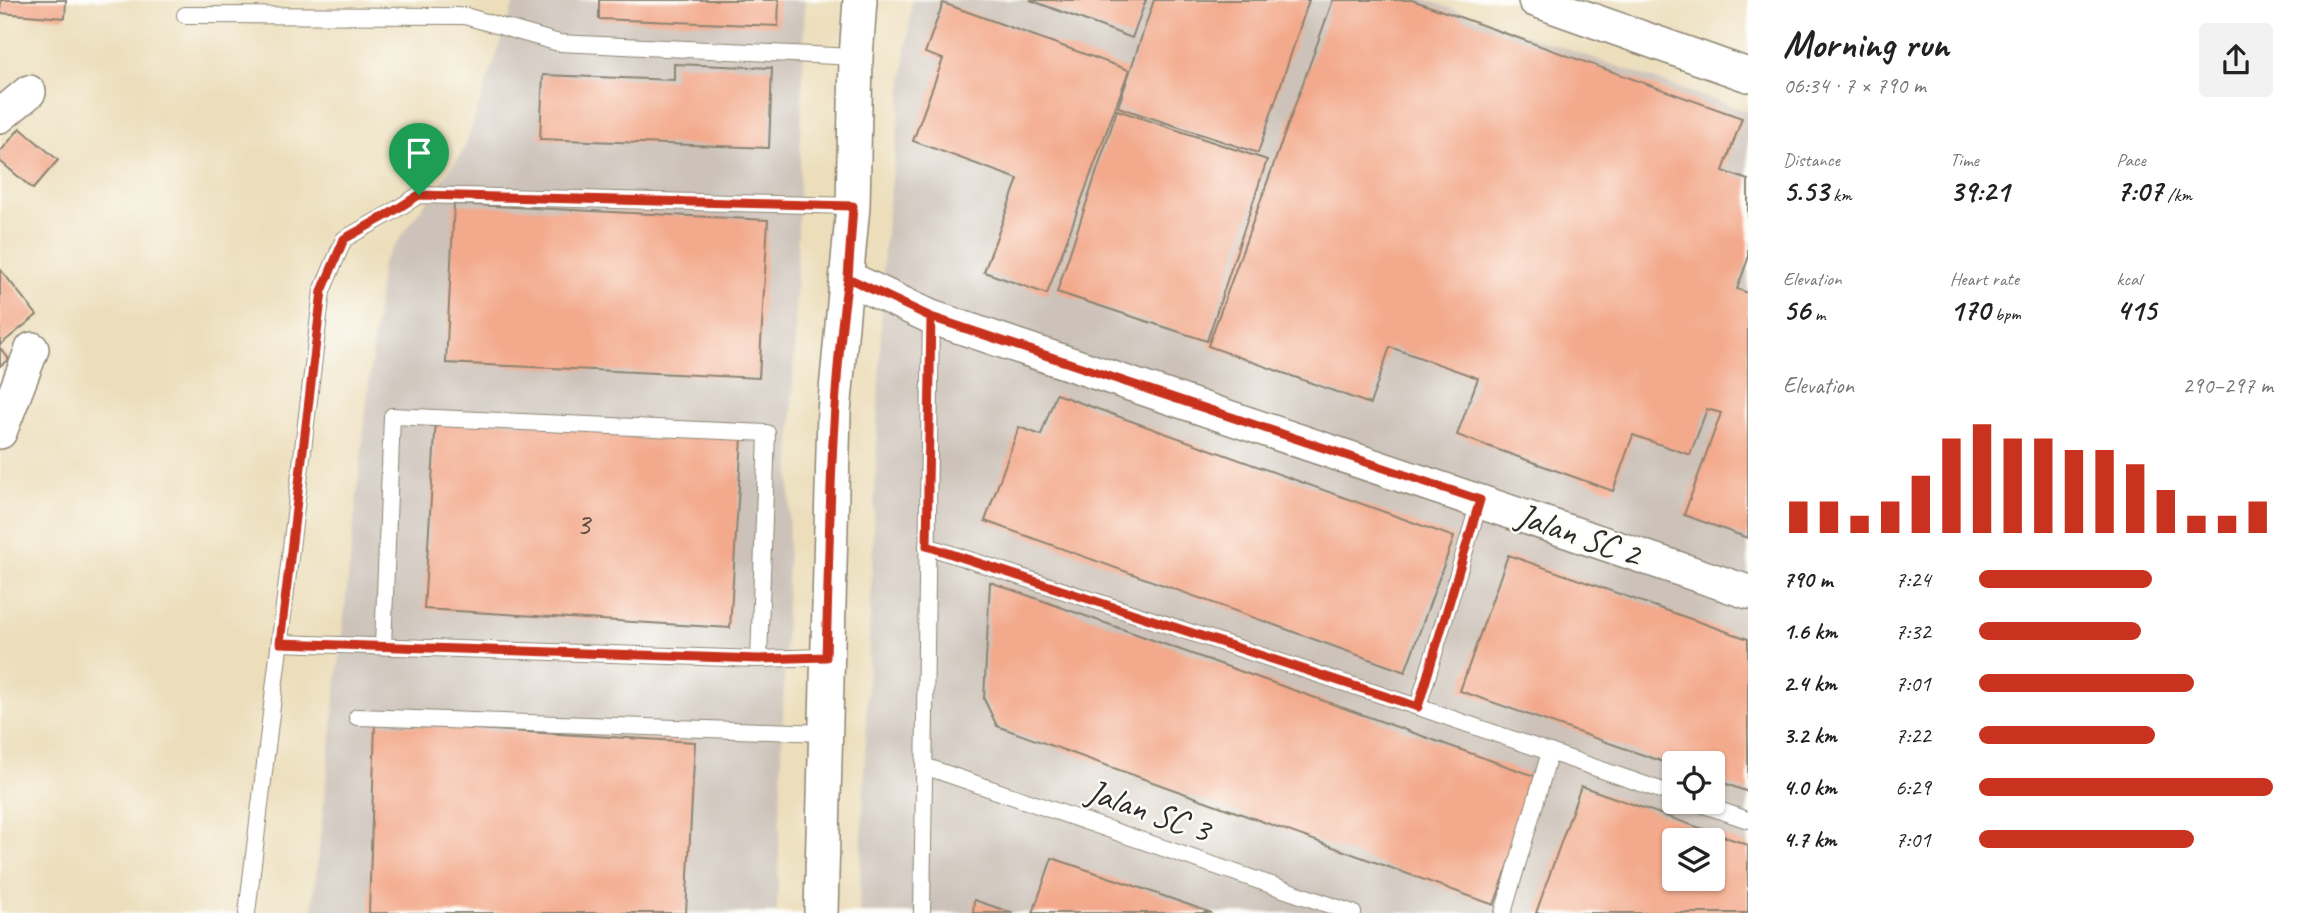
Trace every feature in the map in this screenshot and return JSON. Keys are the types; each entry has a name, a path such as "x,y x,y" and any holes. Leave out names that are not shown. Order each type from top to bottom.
{"street":[{"path":"821,913 834,412 853,206 860,0"},
{"path":"1535,0 1748,75"},
{"path":"0,116 29,92"},
{"name":"Jalan SC 2","path":"848,278 931,317 1748,592"},
{"path":"0,432 32,349"}],"lane":[{"path":"185,15 465,16 559,43 856,57"},
{"path":"247,913 322,291 344,239 419,195 853,206"},
{"path":"922,913 931,317"},
{"path":"383,646 392,416 767,433 759,659"},
{"path":"1418,707 1480,500"},
{"path":"927,546 1418,707 1662,791"},
{"path":"280,643 759,659 826,657"},
{"path":"358,717 825,733"},
{"path":"1503,913 1550,752"},
{"name":"Jalan SC 3","path":"924,766 1353,913"},
{"path":"1725,812 1748,820"}],"shaded area":[{"path":"515,0 805,0 777,913 312,913 382,263 464,150"},
{"path":"912,0 1427,0 1748,112 1748,913 859,913 884,249"}],"building":[{"path":"1,0 66,0 65,18 0,13"},
{"path":"599,0 779,0 778,26 599,19"},
{"path":"1030,0 1146,0 1132,38"},
{"path":"1154,0 1309,0 1258,153 1118,107"},
{"path":"1333,0 1412,0 1742,118 1723,171 1748,180 1748,259 1737,289 1748,293 1748,538 1684,515 1721,413 1707,409 1690,455 1633,435 1613,491 1457,435 1478,378 1390,347 1370,404 1208,346"},
{"path":"943,3 1129,70 1047,294 984,272 1018,179 913,141 943,59 925,53"},
{"path":"674,64 772,68 769,148 540,139 543,75 674,80"},
{"path":"1117,110 1267,160 1207,341 1057,292"},
{"path":"20,128 58,160 33,189 0,161 0,152"},
{"path":"454,204 768,220 759,378 446,363"},
{"path":"0,269 37,315 0,345"},
{"path":"0,348 9,359 0,366"},
{"path":"1056,394 1454,537 1405,672 985,521 1019,427 1041,435"},
{"path":"436,418 742,438 730,628 424,609"},
{"path":"1508,555 1748,639 1748,792 1725,783 1725,751 1662,751 1662,761 1460,691"},
{"path":"990,582 1540,778 1494,905 997,726 984,699"},
{"path":"375,723 695,742 686,913 369,913"},
{"path":"1581,786 1700,828 1662,828 1662,891 1725,891 1725,837 1748,845 1748,913 1536,913"},
{"path":"1052,858 1132,885 1212,913 1033,913"},
{"path":"974,900 1013,913 973,913"}],"route":[{"path":"419,195 344,239 322,291 280,643 759,659 826,657 834,412 838,346 848,278 931,317 1480,500 1418,707 927,546 931,317 848,278 853,206 419,195"}]}
